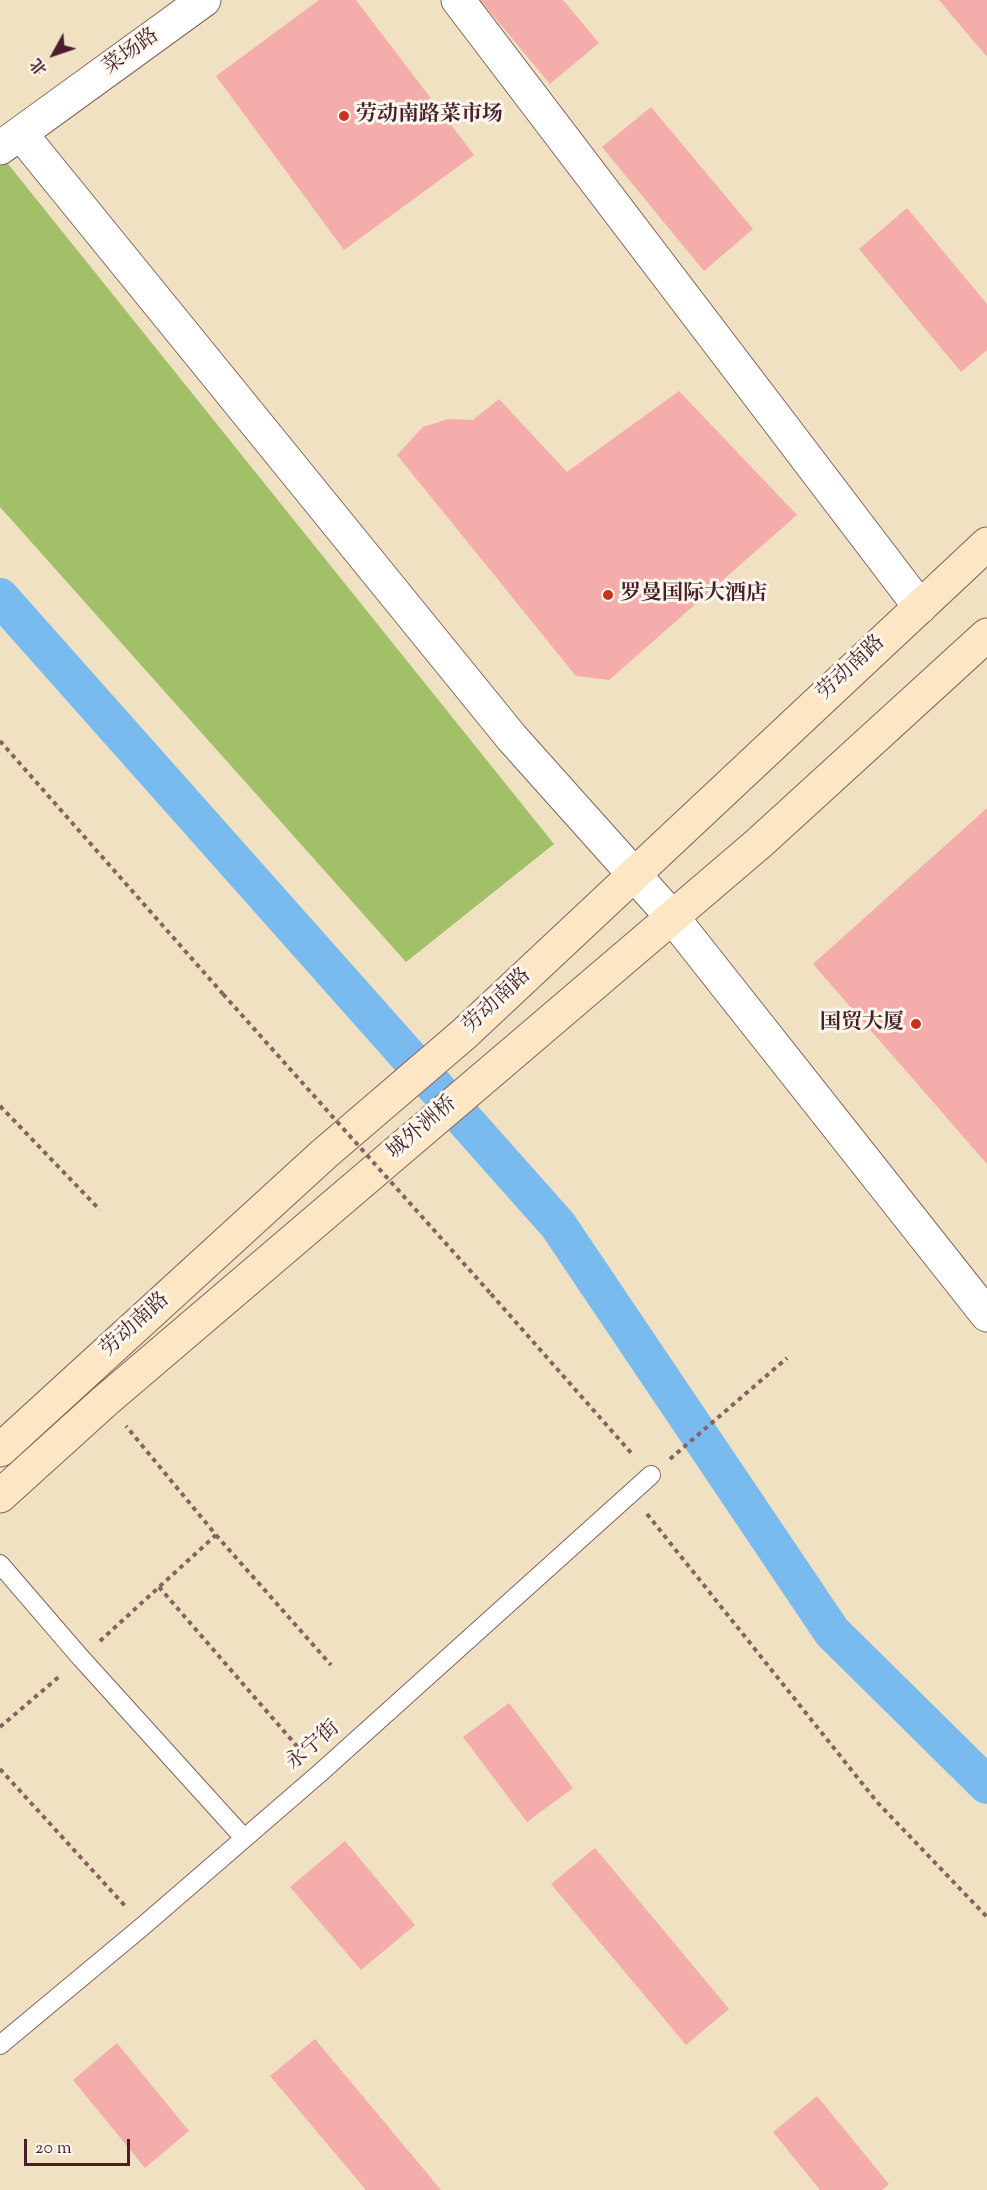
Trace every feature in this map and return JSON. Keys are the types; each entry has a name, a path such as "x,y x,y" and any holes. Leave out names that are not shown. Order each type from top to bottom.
{"main road":[{"name":"劳动南路","path":"0,1450 324,1154 464,1034 987,544"},
{"path":"673,918 767,836 987,635"},
{"name":"城外洲桥","path":"352,1189 673,918"},
{"name":"劳动南路","path":"0,1496 105,1401 352,1189"}],"street":[{"name":"菜场路","path":"11,141 204,0"},
{"path":"458,0 920,607"},
{"path":"11,141 512,738 673,918 987,1315"}],"lane":[{"name":"永宁街","path":"0,2045 320,1773 651,1475"},
{"path":"0,1564 81,1658 244,1838"}],"path":[{"path":"0,741 651,1475"},
{"path":"0,1106 100,1210"},
{"path":"787,1358 651,1475 645,1511 877,1802 987,1917"},
{"path":"105,1401 216,1535 331,1665"},
{"path":"0,1727 81,1658 216,1535"},
{"path":"159,1587 320,1773"},
{"path":"0,1769 142,1926"}],"green space":[{"path":"0,154 554,844 406,962 0,507"}],"building":[{"name":"劳动南路菜市场","path":"319,0 356,0 474,155 344,250 216,76"},
{"path":"480,0 563,0 599,43 550,84"},
{"path":"939,0 987,0 987,57"},
{"path":"651,107 753,229 704,271 602,147"},
{"path":"907,208 987,304 987,350 961,372 859,249"},
{"name":"罗曼国际大酒店","path":"679,391 797,515 609,680 576,676 397,455 423,427 448,419 473,420 499,399 567,472"},
{"path":"987,808 987,1164 813,964"},
{"path":"509,1703 573,1788 527,1822 463,1737"},
{"path":"345,1841 415,1925 361,1970 290,1887"},
{"path":"595,1848 729,2009 686,2045 551,1884"},
{"path":"315,2039 441,2190 366,2190 270,2076"},
{"path":"117,2043 189,2131 145,2168 73,2080"},
{"path":"817,2096 889,2184 882,2190 820,2190 773,2132"}],"waterway":[{"path":"0,597 558,1225 832,1632 987,1785"}],"place":[{"name":"劳动南路菜市场","path":"344,116"},
{"name":"罗曼国际大酒店","path":"608,595"},
{"name":"国贸大厦","path":"916,1024"}]}
